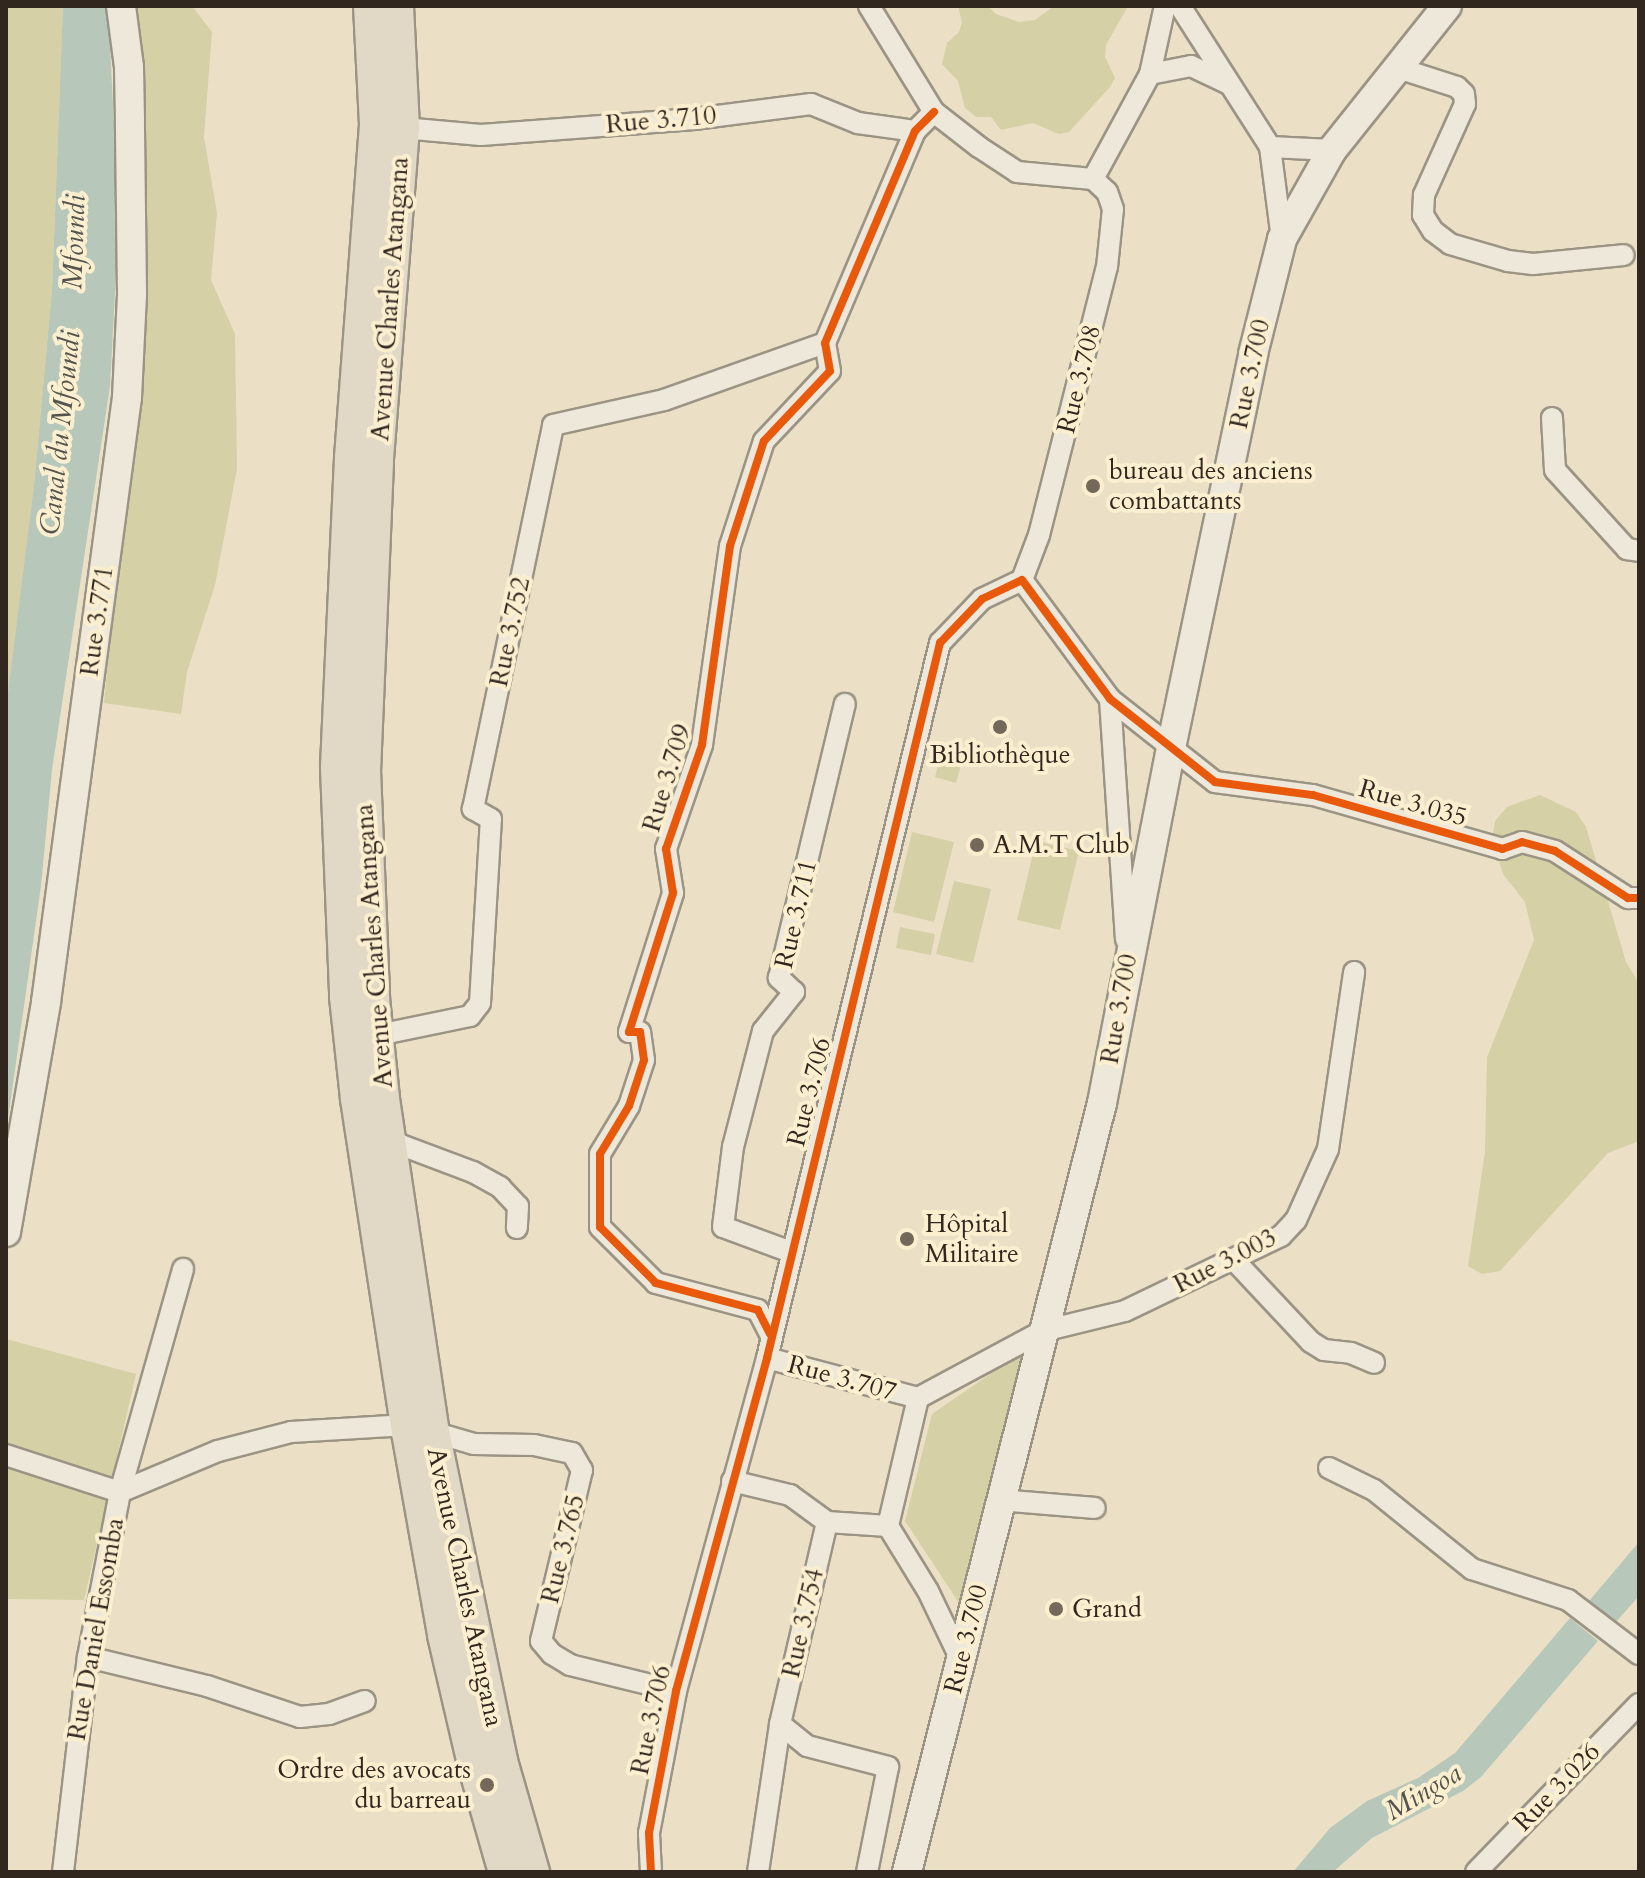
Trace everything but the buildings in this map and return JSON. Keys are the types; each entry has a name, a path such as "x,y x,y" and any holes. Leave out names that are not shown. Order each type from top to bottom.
{"main road":[{"name":"Rue 3.771","path":"6,1232 46,1002 127,397 132,294 129,67 121,6"},
{"name":"Avenue Charles Atangana","path":"370,6 376,125 345,552 338,815 346,997 357,1099 420,1429 501,1761 533,1872"},
{"name":"Avenue Charles Atangana","path":"397,6 403,128 376,478 364,770 373,998 444,1635 474,1764 505,1872"},
{"name":"Rue 3.700","path":"907,1872 1102,1103 1127,960 1253,354 1282,239 1332,150 1447,6"}],"street":[{"path":"869,6 934,112 1017,172 1093,179 1150,74 1165,6"},
{"path":"1180,6 1270,147 1282,239"},
{"path":"1150,74 1191,66 1230,86"},
{"path":"1398,68 1457,87 1464,94 1465,104 1424,195 1423,215 1433,231 1450,244 1508,261 1533,264 1624,255"},
{"name":"Rue 3.710","path":"403,128 481,135 694,119 811,104 858,123 915,131"},
{"name":"Rue 3.709","path":"770,1334 758,1310 656,1283 600,1227 600,1154 629,1106 644,1060 640,1032 629,1032 673,893 666,849 702,745 730,546 764,441 830,371 825,343 915,131 934,112"},
{"path":"1270,147 1332,150"},
{"name":"Rue 3.708","path":"1022,580 1039,535 1107,267 1113,209 1107,192 1093,179"},
{"name":"Rue 3.752","path":"378,1035 470,1016 480,1003 491,819 473,809 553,425 664,400 825,343"},
{"path":"1552,418 1555,470 1627,549 1639,551"},
{"path":"1022,580 1110,699 1171,748"},
{"name":"Rue 3.706","path":"651,1872 649,1833 676,1691 767,1358 770,1334 940,643 982,599 1022,580"},
{"path":"1110,699 1127,960"},
{"name":"Rue 3.711","path":"791,1252 723,1227 733,1147 763,1031 794,992 779,978 845,704"},
{"name":"Rue 3.035","path":"1171,748 1215,782 1313,795 1502,849 1522,842 1555,851 1628,898 1639,898"},
{"name":"Rue 3.003","path":"1043,1331 1125,1311 1281,1236 1296,1220 1328,1149 1354,972"},
{"path":"389,1137 401,1145 473,1172 500,1187 518,1206 517,1228"},
{"path":"1233,1259 1311,1342 1324,1350 1351,1353 1374,1363"},
{"path":"6,1455 120,1492 183,1269"},
{"name":"Rue 3.707","path":"767,1358 918,1398 1043,1331"},
{"path":"918,1398 888,1526 928,1591 962,1662"},
{"name":"Rue Daniel Essomba","path":"63,1872 88,1657 120,1492 218,1451 291,1432 420,1429"},
{"name":"Rue 3.765","path":"420,1429 474,1444 534,1445 572,1453 582,1470 541,1641 552,1654 570,1665 676,1691"},
{"path":"1329,1468 1374,1490 1472,1569 1568,1600 1610,1635 1639,1654"},
{"path":"732,1481 790,1495 827,1522 888,1526"},
{"path":"1000,1500 1095,1508"},
{"name":"Rue 3.754","path":"758,1872 780,1724 827,1522"},
{"path":"88,1657 207,1686 300,1717 329,1714 365,1701"},
{"name":"Rue 3.026","path":"1476,1872 1639,1704"},
{"path":"780,1724 807,1746 888,1767 867,1872"}],"shaded area":[{"path":"6,6 63,8 52,290 34,485 6,707"},
{"path":"131,6 192,6 212,32 204,137 217,213 211,280 235,334 237,469 215,585 187,672 181,714 104,703 124,494"},
{"path":"958,6 988,6 996,14 1019,22 1035,20 1054,6 1128,6 1106,45 1105,57 1115,78 1069,132 1059,134 1033,123 1001,130 991,117 976,117 965,108 958,81 942,64 947,43 959,32 962,23"},
{"path":"943,748 964,754 956,783 935,777"},
{"path":"1540,795 1576,812 1586,827 1626,962 1639,983 1639,1141 1608,1153 1500,1271 1482,1274 1468,1266 1485,1152 1487,1057 1534,940 1525,902 1503,874 1492,839 1495,821 1507,807"},
{"path":"912,832 954,842 934,922 893,912"},
{"path":"1036,841 1079,851 1060,930 1017,920"},
{"path":"954,881 991,889 973,963 936,954"},
{"path":"900,927 935,934 931,955 896,948"},
{"path":"6,1339 136,1374 84,1600 6,1599"},
{"path":"1024,1351 961,1606 905,1521 932,1414"}],"water":[{"path":"63,6 108,6 118,202 115,293 110,386 52,770 41,886 6,1133 6,707 34,485 52,290"},
{"path":"1639,1542 1639,1596 1615,1623 1589,1601"},
{"name":"Mingoa","path":"1570,1618 1598,1641 1481,1777 1463,1791 1372,1838 1333,1872 1293,1872 1330,1828 1367,1801 1418,1778 1455,1753"}],"cycle path":[{"path":"770,1334 758,1310 656,1283 600,1227 600,1154 629,1106 644,1060 640,1032 629,1032 673,893 666,849 702,745 730,546 764,441 830,371 825,343 915,131 934,112"},
{"path":"651,1872 649,1833 676,1691 767,1358 940,643 982,599 1022,580 1110,699 1215,782 1313,795 1502,849 1522,842 1555,851 1628,898 1639,898"}],"place":[{"name":"bureau des anciens combattants","path":"1093,486"},
{"name":"Bibliothèque","path":"1000,727"},
{"name":"A.M.T Club","path":"977,845"},
{"name":"Hôpital Militaire","path":"907,1239"},
{"name":"Grand","path":"1056,1609"},
{"name":"Ordre des avocats du barreau","path":"487,1785"}],"water label":[{"name":"Mfoundi","path":"74,242"},
{"name":"Canal du Mfoundi","path":"60,433"}]}
